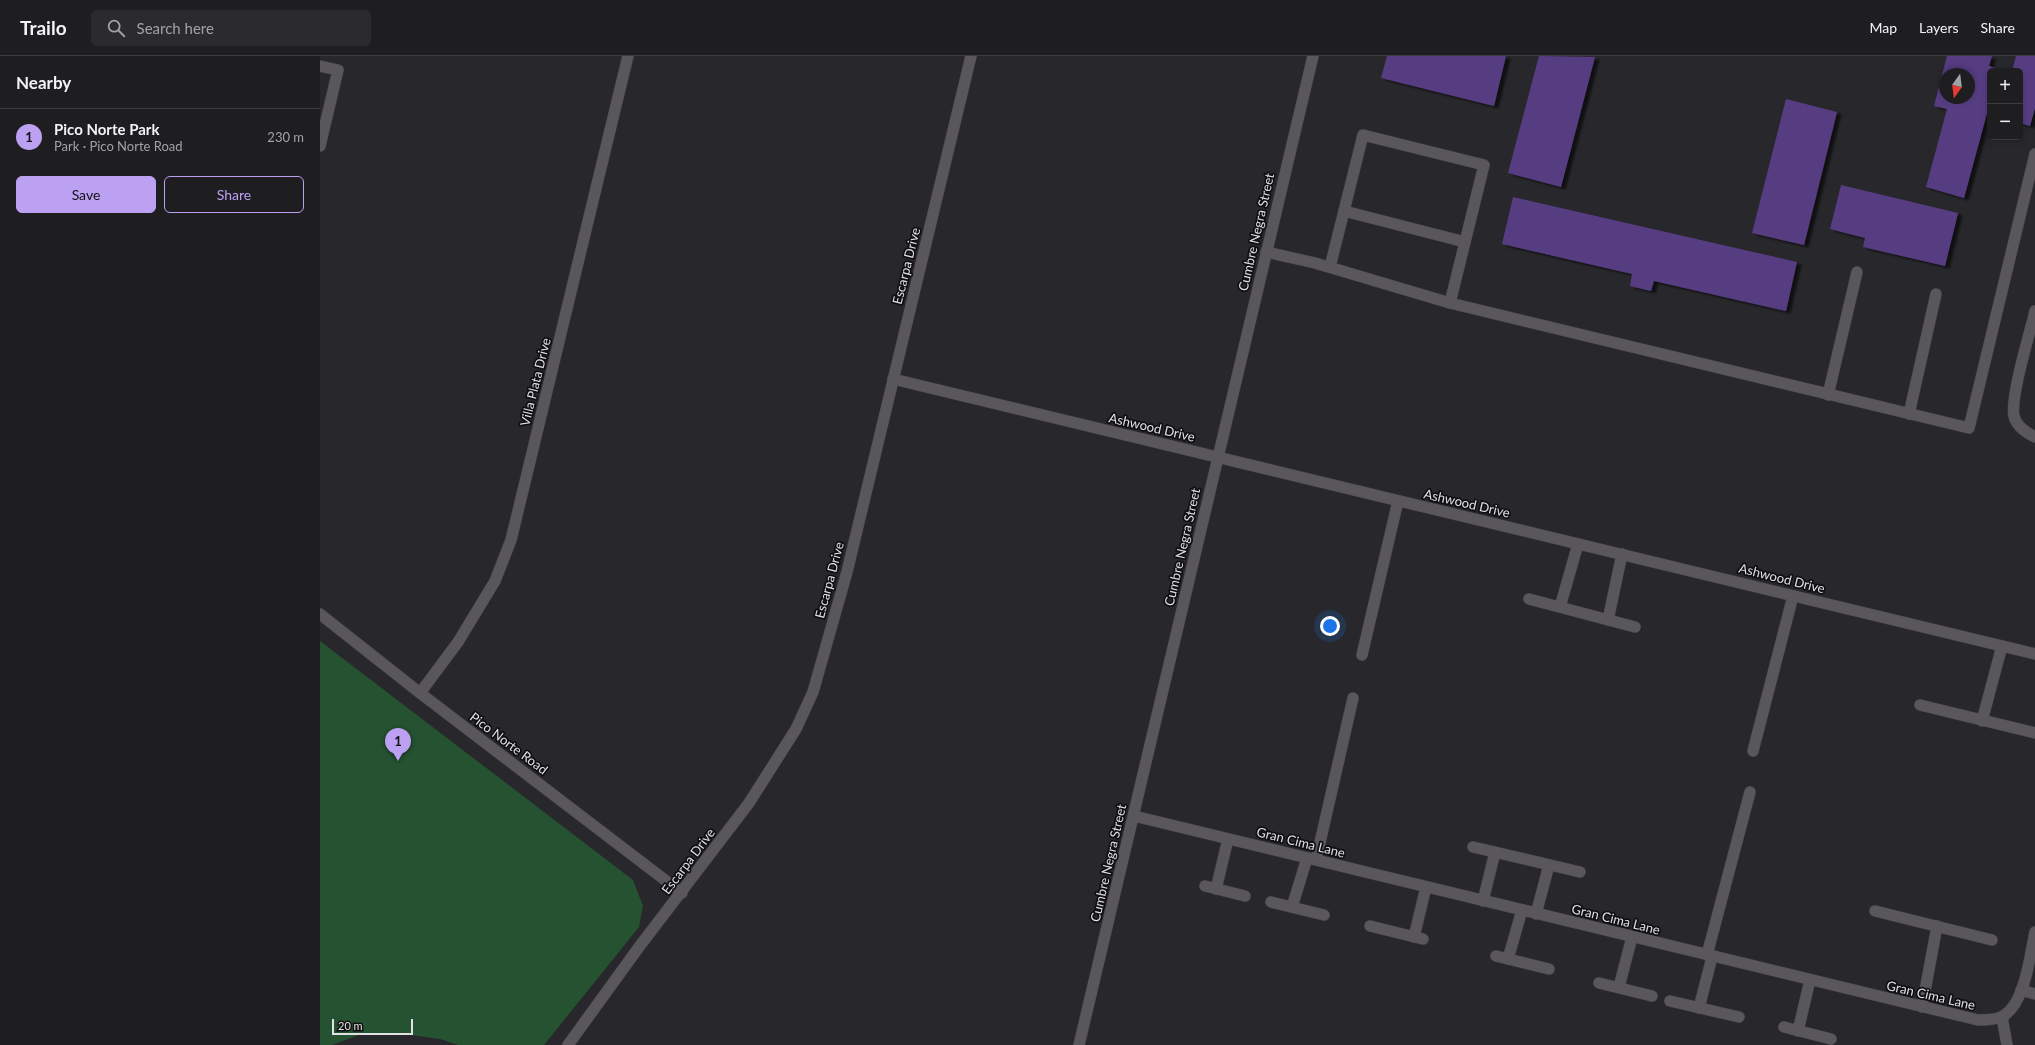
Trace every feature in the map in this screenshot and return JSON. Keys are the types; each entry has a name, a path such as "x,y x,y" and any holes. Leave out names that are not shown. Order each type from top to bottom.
{"street":[{"name":"Villa Plata Drive","path":"420,693 458,642 495,581 511,540 628,56"},
{"name":"Escarpa Drive","path":"568,1045 639,947 682,893 749,803 796,729 814,692 847,572 971,56"},
{"name":"Cumbre Negra Street","path":"1079,1045 1313,56"},
{"path":"320,66 338,70 320,146"},
{"path":"1330,267 1363,134 1484,165 1450,303"},
{"path":"1266,252 1330,267 1450,303 1968,428 2035,154"},
{"path":"1344,212 1465,242"},
{"path":"1828,395 1857,272"},
{"path":"1909,414 1936,294"},
{"path":"2035,311 2013,402 2014,417 2025,432 2035,437"},
{"name":"Ashwood Drive","path":"893,379 2035,654"},
{"path":"1362,655 1398,501"},
{"path":"1560,607 1578,544"},
{"path":"1608,620 1622,554"},
{"path":"1753,751 1794,596"},
{"path":"1529,599 1635,627"},
{"name":"Pico Norte Road","path":"320,614 420,693 682,893"},
{"path":"1982,720 2002,646"},
{"path":"1292,907 1311,859 1353,698"},
{"path":"1920,705 2035,733"},
{"path":"1699,1008 1710,956 1750,792"},
{"name":"Gran Cima Lane","path":"1134,816 1922,1008 1978,1020 2002,1017"},
{"path":"1228,839 1210,887 1245,896"},
{"path":"1472,847 1580,872"},
{"path":"1483,901 1495,852"},
{"path":"1536,914 1548,865"},
{"path":"1370,926 1419,938 1426,887"},
{"path":"1271,902 1324,915"},
{"path":"1508,959 1522,910"},
{"path":"1875,911 1992,940"},
{"path":"1922,1008 1937,926"},
{"path":"2007,1045 2002,1017 2014,1006 2021,990 2035,932"},
{"path":"1619,987 1632,937"},
{"path":"1496,956 1549,969"},
{"path":"1798,1031 1810,980"},
{"path":"1599,982 1652,996"},
{"path":"2021,990 2035,994"},
{"path":"1670,1001 1739,1017"},
{"path":"1784,1027 1831,1039"}],"green space":[{"path":"320,641 633,880 643,906 639,927 544,1045 458,1045 440,1039 396,1033 359,1035 332,1045 320,1045"}],"building":[{"path":"1387,56 1506,56 1494,106 1381,78"},
{"path":"1539,56 1595,57 1561,187 1508,173"},
{"path":"1947,56 1992,56 1989,66 1996,68 1987,68 1987,113 1964,198 1926,187 1947,109 1934,106 1939,87 1939,104 1975,104 1975,68 1944,68"},
{"path":"2016,56 2035,56 2035,108 2030,126 2023,124 2023,68 2013,68"},
{"path":"1786,99 1837,112 1804,245 1752,233"},
{"path":"1841,185 1958,213 1945,266 1863,247 1865,238 1830,229"},
{"path":"1513,197 1797,262 1786,311 1654,281 1651,291 1630,286 1632,274 1502,244"}],"place":[{"name":"Pico Norte Park","path":"398,761"}]}
